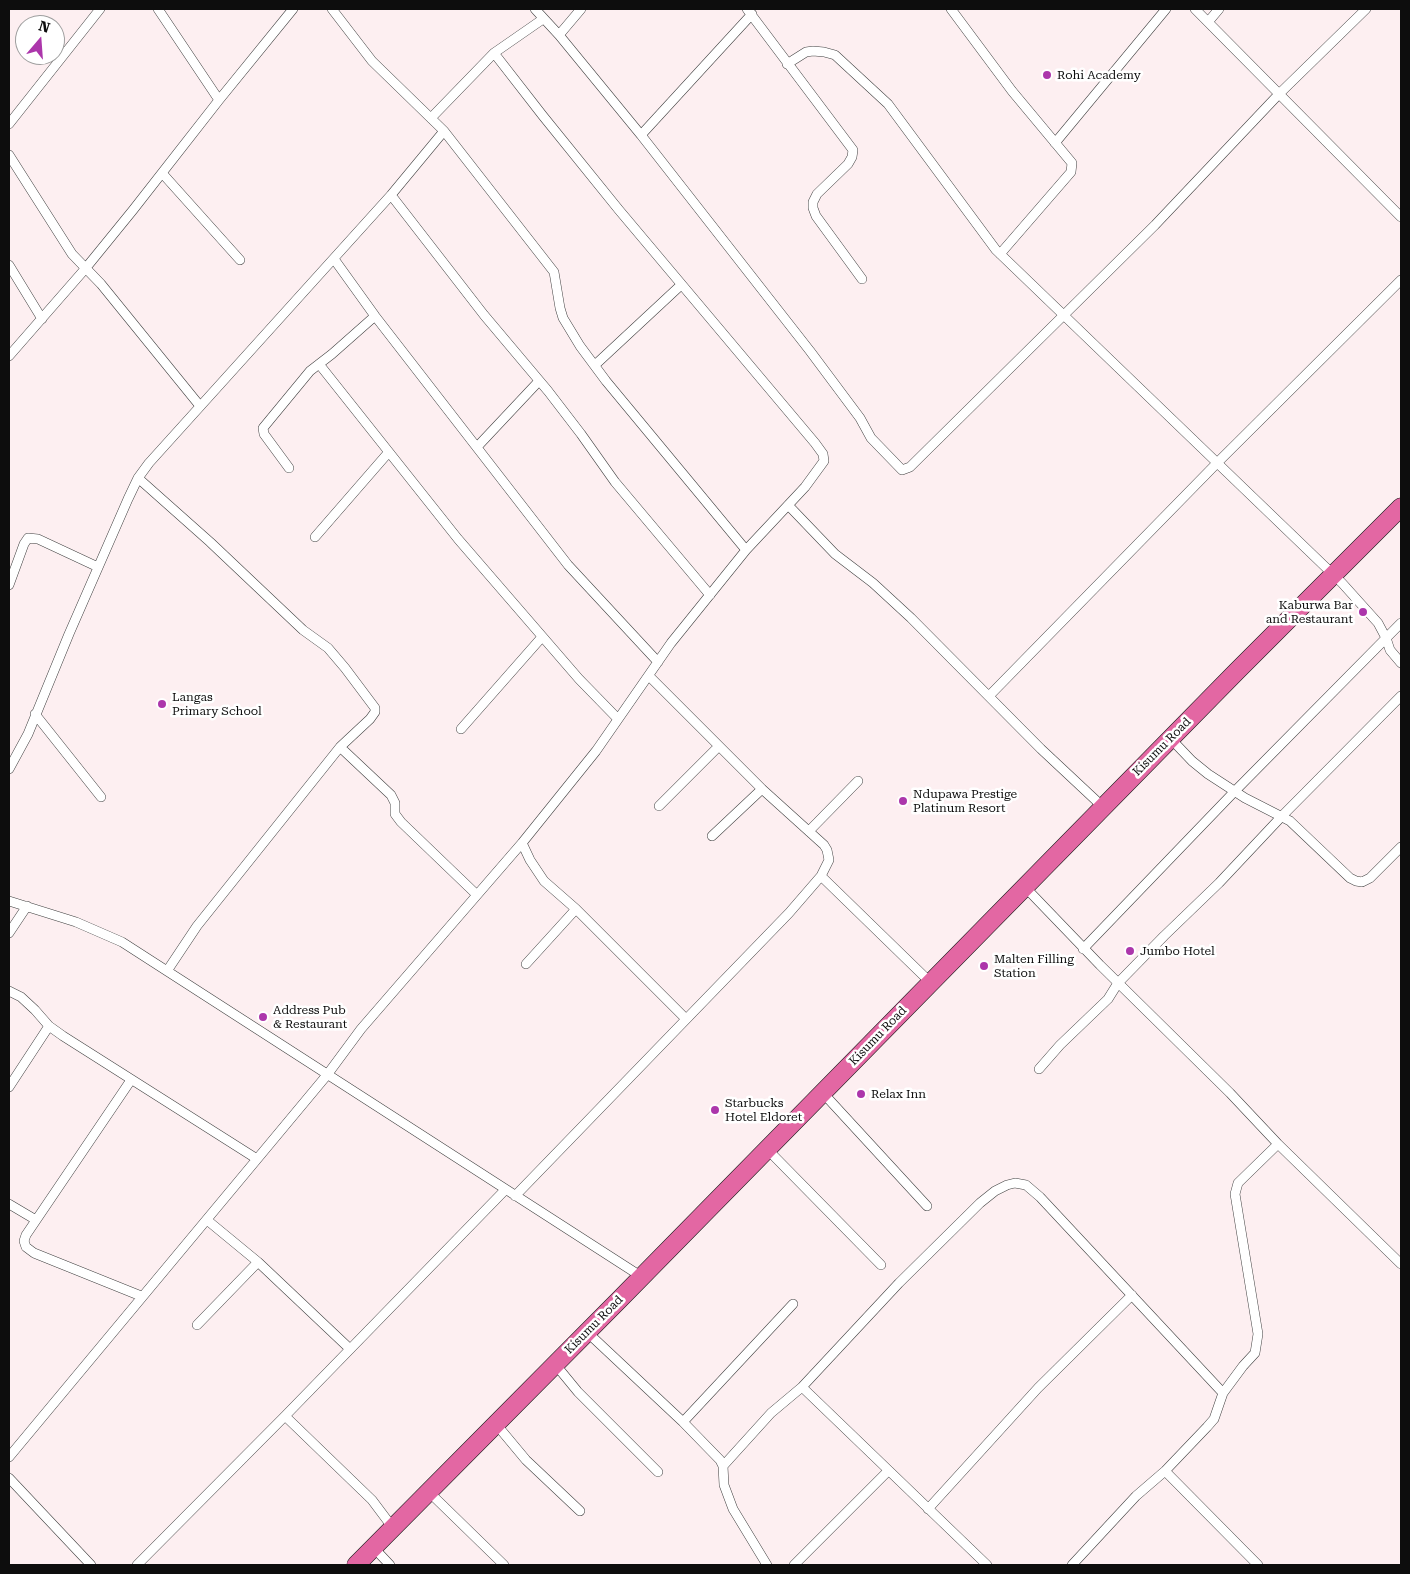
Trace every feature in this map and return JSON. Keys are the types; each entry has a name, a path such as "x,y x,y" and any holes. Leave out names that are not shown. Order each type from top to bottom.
{"highway":[{"name":"Kisumu Road","path":"356,1565 1401,507"}],"street":[{"path":"9,124 100,9"},
{"path":"158,9 219,100"},
{"path":"9,356 85,269 293,9"},
{"path":"332,9 372,61 444,131 554,272 564,318 580,346 746,550"},
{"path":"535,9 559,35 641,135 816,358 860,418 871,438 902,470 910,467 1155,225 1279,94 1366,9"},
{"path":"559,35 581,9"},
{"path":"951,9 1012,91 1072,163 1071,172 1000,254"},
{"path":"1055,143 1166,9"},
{"path":"1195,9 1401,217"},
{"path":"1208,22 1219,9"},
{"path":"641,135 749,11 853,150 852,158 848,164 816,194 813,208 816,216 862,279"},
{"path":"431,118 494,53 543,19"},
{"path":"787,64 806,52 824,52 835,55 888,104 1000,254 1218,462 1366,608 1378,622 1390,650 1401,663"},
{"path":"9,1457 141,1296 207,1220 327,1075 361,1029 522,843 596,751 658,662 710,595 746,550 788,505 822,466 824,461 823,454 542,116 494,53"},
{"path":"9,769 22,746 138,478 149,463 391,195 444,131"},
{"path":"9,155 68,248 108,293 200,406"},
{"path":"162,173 240,260"},
{"path":"391,195 484,315 540,381 615,482 710,595"},
{"path":"334,259 375,316 568,565 658,662"},
{"path":"9,265 42,318"},
{"path":"989,696 1218,462 1401,280"},
{"path":"595,366 681,285"},
{"path":"289,468 264,434 263,428 296,387 319,364 375,316"},
{"path":"319,364 458,539 579,679 618,719"},
{"path":"477,446 540,381"},
{"path":"315,537 388,453"},
{"path":"138,478 210,542 297,625 328,648 371,703 375,712 340,747 197,926 167,971"},
{"path":"788,505 836,554 873,584 904,613 1041,749 1103,807"},
{"path":"9,585 28,538 38,539 98,567"},
{"path":"1084,949 1235,791 1401,623"},
{"path":"461,729 542,637"},
{"path":"515,1196 790,913 821,876 829,860 824,845 762,789 649,676"},
{"path":"1040,1069 1060,1045 1108,999 1118,983 1401,696"},
{"path":"35,714 101,797"},
{"path":"1171,739 1200,768 1257,804 1282,816 1297,827 1350,878 1356,881 1362,882 1370,878 1401,846"},
{"path":"659,806 719,746"},
{"path":"340,747 391,795 395,803 396,814 401,822 477,896"},
{"path":"809,831 858,781"},
{"path":"712,836 762,789"},
{"path":"522,843 533,865 544,881 576,909 686,1019"},
{"path":"821,876 931,982"},
{"path":"1025,887 1084,949 1230,1092 1278,1144 1401,1264"},
{"path":"9,900 112,936 410,1127 504,1190 642,1277"},
{"path":"9,933 27,906"},
{"path":"526,964 576,909"},
{"path":"9,991 21,997 49,1026 257,1159"},
{"path":"9,1086 49,1026"},
{"path":"131,1080 26,1234 24,1241 26,1247 34,1253 141,1296"},
{"path":"823,1093 927,1206"},
{"path":"1072,1565 1136,1496 1165,1471 1214,1419 1223,1394 1243,1366 1253,1357 1257,1349 1258,1341 1236,1207 1236,1188 1238,1183 1278,1144"},
{"path":"767,1149 881,1265"},
{"path":"722,1466 771,1413 802,1387 899,1283 980,1203 995,1191 1007,1185 1022,1183 1040,1197 1223,1394"},
{"path":"138,1565 504,1190"},
{"path":"9,1204 36,1220"},
{"path":"207,1220 258,1262 350,1349"},
{"path":"197,1325 258,1262"},
{"path":"928,1509 1038,1388 1132,1295"},
{"path":"683,1422 793,1304"},
{"path":"587,1332 713,1452 722,1466 724,1485 733,1509 767,1565"},
{"path":"555,1364 584,1398 658,1472"},
{"path":"802,1387 987,1565"},
{"path":"285,1416 372,1500 393,1528"},
{"path":"496,1424 526,1460 580,1511"},
{"path":"794,1565 888,1471"},
{"path":"1165,1471 1258,1565"},
{"path":"9,1478 92,1565"},
{"path":"429,1492 504,1565"},
{"path":"374,1548 390,1565"}],"place":[{"name":"Rohi Academy","path":"1047,75"},
{"name":"Kaburwa Bar and Restaurant","path":"1363,612"},
{"name":"Langas Primary School","path":"162,704"},
{"name":"Ndupawa Prestige Platinum Resort","path":"903,801"},
{"name":"Jumbo Hotel","path":"1130,951"},
{"name":"Malten Filling Station","path":"984,966"},
{"name":"Address Pub & Restaurant","path":"263,1017"},
{"name":"Relax Inn","path":"861,1094"},
{"name":"Starbucks Hotel Eldoret","path":"715,1110"}]}
